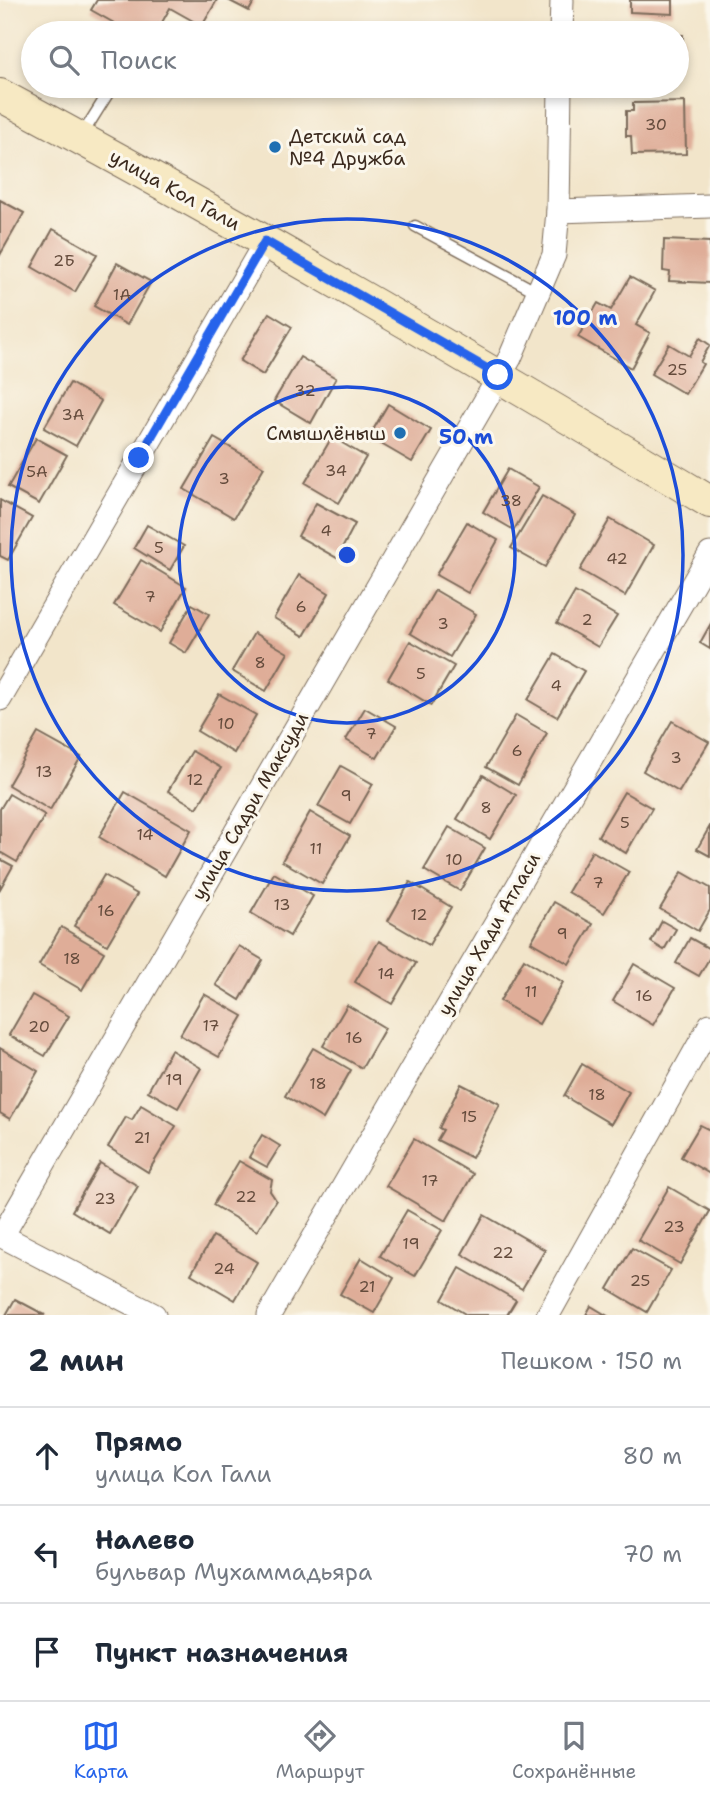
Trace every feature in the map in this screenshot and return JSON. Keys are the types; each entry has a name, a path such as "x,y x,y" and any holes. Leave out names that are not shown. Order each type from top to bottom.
{"street":[{"path":"561,21 562,0"},
{"name":"улица Кол Гали","path":"0,97 80,137 265,241 498,375 710,502"},
{"name":"улица Садри Максуди","path":"1,1236 510,358 554,255 558,211 560,98"},
{"path":"558,211 710,206"},
{"path":"0,699 265,241"},
{"name":"улица Хади Атласи","path":"269,1315 710,554"},
{"path":"548,1315 710,1025"},
{"path":"1,1236 154,1315"}],"lane":[{"path":"80,137 105,98"},
{"path":"415,226 537,292"}],"building":[{"path":"97,0 217,0 205,21 193,21 170,8 163,21 111,21 91,10"},
{"path":"228,0 255,0 249,11"},
{"path":"630,0 673,0 673,14 630,12"},
{"path":"685,102 686,154 632,155 631,136 626,136 626,111 633,111 633,103"},
{"path":"0,200 24,213 0,255"},
{"path":"53,229 97,254 75,292 32,267"},
{"path":"664,240 710,242 710,283 669,281 670,272 663,271"},
{"path":"117,263 151,282 127,325 94,306"},
{"path":"630,277 655,291 636,325 650,333 631,368 578,337 598,303 611,310"},
{"path":"269,313 292,327 263,375 240,361"},
{"path":"700,338 710,345 700,362 703,364 685,394 651,374 669,344 689,356"},
{"path":"300,357 336,378 311,423 274,401"},
{"path":"70,383 101,401 76,446 44,428"},
{"name":"Смышлёныш","path":"388,404 431,430 412,462 369,437"},
{"path":"332,437 366,457 339,503 305,483"},
{"path":"36,438 67,455 39,504 8,487"},
{"path":"214,438 264,467 234,518 184,489"},
{"path":"508,469 539,487 514,530 483,512"},
{"path":"542,496 575,515 545,567 511,548"},
{"path":"0,500 32,518 8,560 0,556"},
{"path":"316,503 355,524 337,558 298,536"},
{"path":"610,519 654,545 625,596 580,570"},
{"path":"467,522 498,540 468,593 436,575"},
{"path":"147,525 184,546 170,570 134,548"},
{"path":"141,560 186,587 160,632 114,605"},
{"path":"299,575 329,593 304,636 274,618"},
{"path":"435,590 476,614 450,657 410,633"},
{"path":"575,592 617,616 598,647 557,623"},
{"path":"192,604 209,614 186,653 169,643"},
{"path":"710,625 710,649 700,643"},
{"path":"254,633 288,653 266,691 232,671"},
{"path":"410,641 454,666 431,705 388,679"},
{"path":"555,654 584,671 557,717 528,700"},
{"path":"219,694 256,715 234,753 197,731"},
{"path":"365,708 396,726 377,758 346,740"},
{"path":"516,715 547,733 518,785 486,767"},
{"path":"672,721 709,742 679,792 643,771"},
{"path":"38,733 81,757 50,810 8,785"},
{"path":"192,751 221,768 197,808 168,791"},
{"path":"341,766 373,784 350,824 318,806"},
{"path":"483,775 516,795 490,839 457,819"},
{"path":"125,792 191,830 165,876 99,837"},
{"path":"624,792 652,808 626,853 598,836"},
{"path":"9,794 45,815 17,862 0,852 0,809"},
{"path":"310,812 350,836 322,884 282,861"},
{"path":"710,826 710,856 697,849"},
{"path":"449,827 485,848 460,891 424,870"},
{"path":"592,851 629,872 604,913 568,892"},
{"path":"0,859 13,866 0,889"},
{"path":"682,872 710,888 710,910 698,931 660,909"},
{"path":"274,873 313,896 290,936 251,913"},
{"path":"104,875 137,894 107,945 74,926"},
{"path":"410,882 451,907 429,945 388,921"},
{"path":"554,902 593,924 569,964 531,942"},
{"path":"662,921 676,929 664,950 651,942"},
{"path":"61,927 104,952 82,990 39,965"},
{"path":"690,938 710,949 710,957 699,976 676,963"},
{"path":"379,941 416,963 392,1004 355,982"},
{"path":"239,946 263,960 240,1000 216,985"},
{"path":"524,959 563,982 539,1024 500,1001"},
{"path":"634,964 675,988 653,1025 613,1001"},
{"path":"204,994 243,1016 219,1057 180,1035"},
{"path":"32,995 69,1016 45,1056 9,1035"},
{"path":"347,1005 385,1028 362,1068 323,1046"},
{"path":"0,1048 38,1071 10,1119 0,1113"},
{"path":"313,1048 351,1070 323,1119 285,1096"},
{"path":"171,1050 201,1068 178,1108 148,1091"},
{"path":"582,1064 629,1092 611,1124 564,1096"},
{"path":"461,1084 500,1104 472,1158 437,1140 443,1130 439,1128"},
{"path":"141,1105 176,1126 148,1172 108,1147 126,1117 132,1120"},
{"path":"700,1125 710,1130 710,1174 681,1157"},
{"path":"262,1135 280,1146 267,1167 249,1157"},
{"path":"414,1139 473,1174 446,1221 386,1186"},
{"path":"239,1161 272,1180 270,1191 276,1200 257,1231 213,1205"},
{"path":"100,1163 138,1186 110,1234 72,1211"},
{"path":"669,1187 710,1211 680,1264 638,1240"},
{"path":"407,1210 442,1230 415,1276 380,1256"},
{"path":"484,1215 545,1250 522,1289 462,1254"},
{"path":"213,1236 257,1262 235,1300 191,1274"},
{"path":"632,1248 671,1270 647,1312 608,1289"},
{"path":"361,1258 394,1278 374,1313 340,1294"},
{"path":"460,1268 516,1300 507,1315 467,1315 442,1300"},
{"path":"15,1299 45,1315 6,1315"},
{"path":"591,1306 606,1315 586,1315"}],"place":[{"name":"Детский сад №4 Дружба","path":"275,147"},
{"name":"Смышлёныш","path":"400,433"}],"route":[{"path":"139,458 265,241 498,375"}]}
